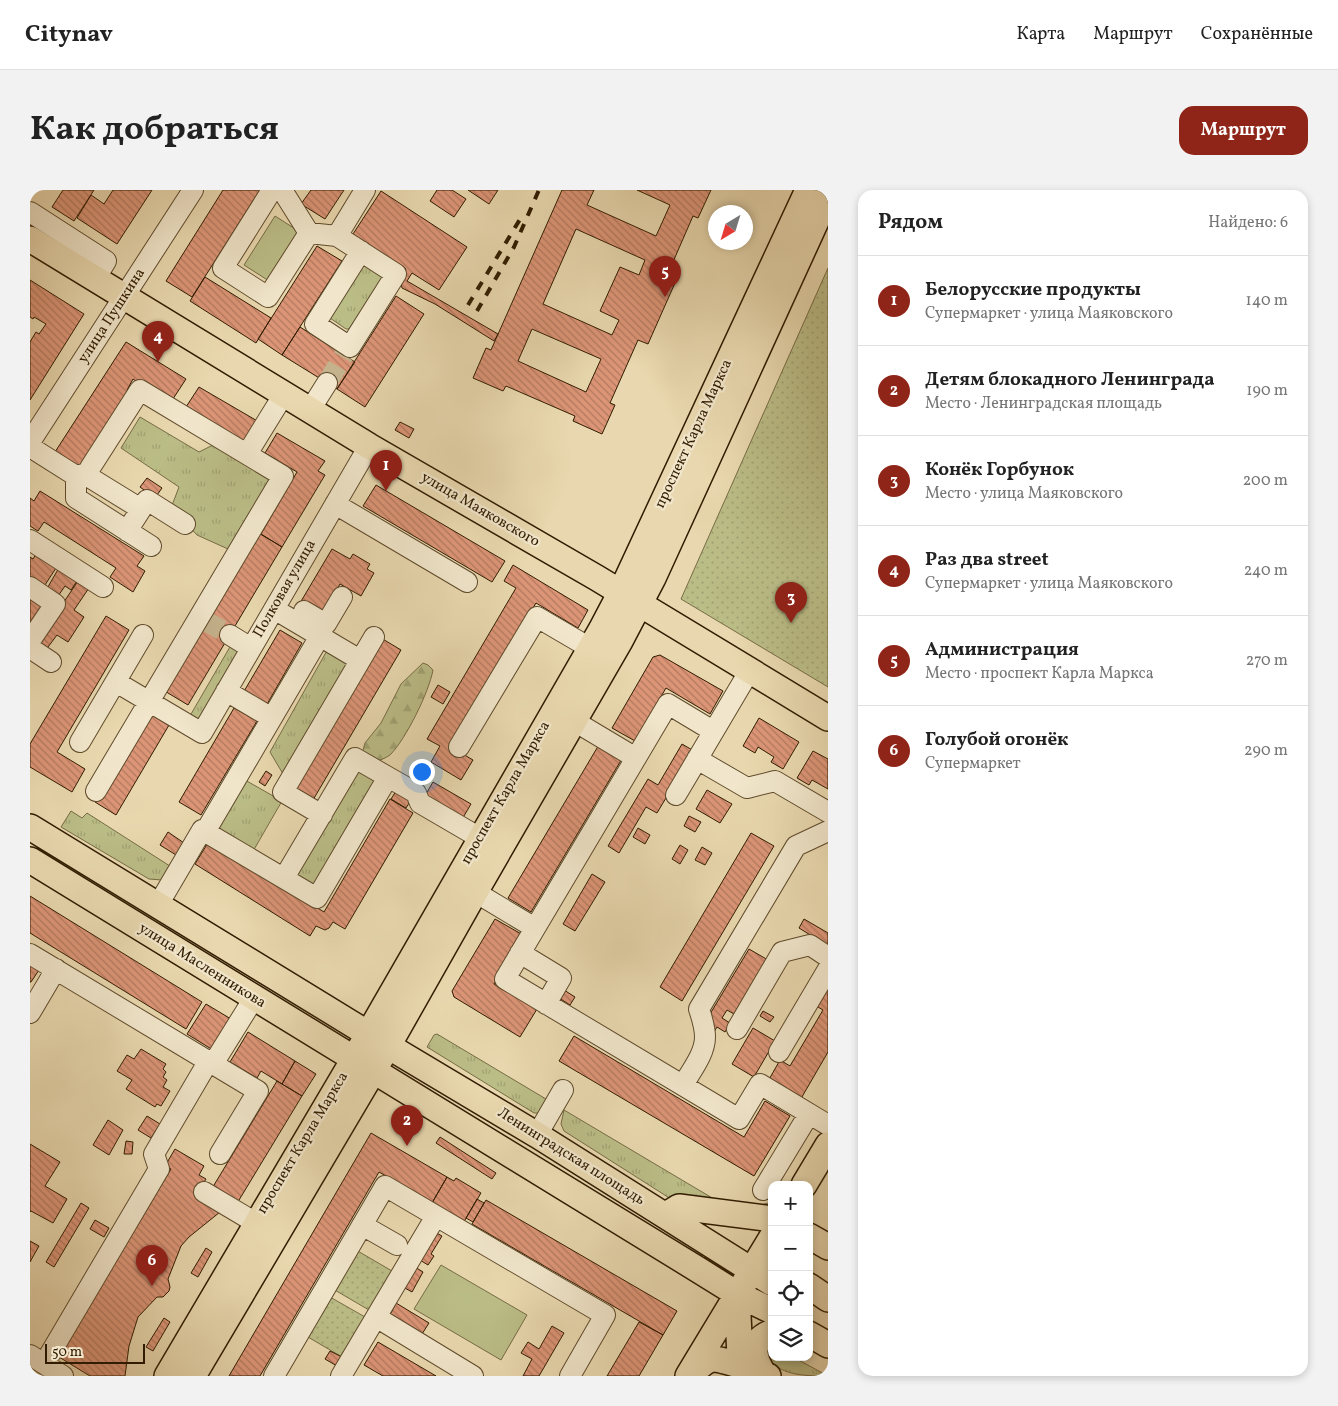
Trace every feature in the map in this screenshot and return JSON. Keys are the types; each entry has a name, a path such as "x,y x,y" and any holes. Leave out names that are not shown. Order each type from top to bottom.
{"main road":[{"name":"проспект Карла Маркса","path":"193,1376 363,1065 475,892 574,721 821,194"},
{"name":"улица Маяковского","path":"31,242 125,296 369,446 631,598 828,718"},
{"name":"проспект Карла Маркса","path":"378,1040 480,838 590,648 631,598"},
{"name":"улица Масленникова","path":"30,827 378,1040"},
{"name":"улица Масленникова","path":"30,860 363,1065"},
{"name":"Ленинградская площадь","path":"378,1040 537,1135 762,1276"},
{"name":"проспект Карла Маркса","path":"167,1376 256,1224 363,1065"},
{"name":"Ленинградская площадь","path":"363,1065 737,1294 768,1309"},
{"path":"806,1181 828,1145"},
{"path":"666,1215 679,1207 768,1218"},
{"path":"813,1238 828,1247"},
{"path":"813,1251 828,1258"},
{"path":"688,1376 737,1294 762,1276 768,1253"},
{"path":"813,1289 828,1299"},
{"path":"737,1294 740,1357 760,1372"},
{"path":"813,1309 828,1318"},
{"path":"760,1372 755,1361 754,1351 757,1342 762,1336 768,1334"},
{"path":"813,1336 828,1345"},
{"path":"813,1352 828,1361"},
{"path":"688,1376 712,1359 760,1372"}],"street":[{"name":"улица Пушкина","path":"30,442 193,190"},
{"path":"272,190 223,268 268,297 309,233"},
{"path":"282,190 309,233"},
{"path":"337,236 365,190"},
{"path":"30,212 106,261 95,279"},
{"path":"309,233 337,236 361,251 396,274 347,351 315,324 361,251"},
{"path":"310,410 327,383"},
{"path":"96,791 202,618 283,476 140,390 83,472 76,498 151,546"},
{"path":"247,454 284,394"},
{"name":"Полковая улица","path":"149,702 202,733 369,446"},
{"path":"30,447 83,472 141,510"},
{"path":"127,531 147,500 185,524"},
{"path":"335,504 467,582"},
{"path":"30,540 103,587"},
{"path":"30,587 55,604 30,641"},
{"path":"277,603 326,624 342,597"},
{"path":"277,603 320,636 360,660"},
{"path":"459,747 537,616 590,648"},
{"path":"80,742 143,635"},
{"path":"230,635 251,648"},
{"path":"205,832 320,636"},
{"path":"322,815 283,792 374,638"},
{"path":"30,648 51,662"},
{"path":"676,794 750,670"},
{"path":"116,682 149,702"},
{"path":"226,691 272,718"},
{"path":"714,731 668,704 505,979 739,1119 760,1084 828,1125"},
{"path":"574,721 636,758"},
{"path":"284,878 355,758 416,793 420,803 480,838"},
{"path":"697,759 747,788 775,781 828,812"},
{"path":"158,905 202,830 317,898 388,777"},
{"path":"683,1085 702,1051 705,1038 699,1009 796,846 828,832"},
{"path":"475,892 535,928"},
{"path":"736,1030 782,952 810,946 828,957"},
{"path":"520,953 562,978 546,1004"},
{"path":"30,954 258,1092 220,1154"},
{"path":"30,1013 56,969"},
{"path":"779,1052 828,969"},
{"path":"64,1376 35,1361 160,1169 154,1154 254,998"},
{"path":"537,1135 564,1090"},
{"path":"763,1190 809,1114"},
{"path":"274,1376 385,1186 605,1315 570,1376"},
{"path":"204,1192 256,1224"},
{"path":"346,1374 376,1317 436,1216"},
{"path":"362,1225 398,1245"},
{"path":"376,1317 473,1376"}],"green space":[{"path":"275,216 300,232 269,281 244,265"},
{"path":"364,265 382,278 349,329 346,329 330,318"},
{"path":"828,268 828,687 681,599"},
{"path":"140,417 199,452 215,444 275,476 254,515 228,549 197,535 171,508 179,487 121,448"},
{"path":"234,640 248,649 201,730 187,721"},
{"path":"329,647 354,661 286,779 270,752"},
{"path":"423,663 433,670 416,715 396,748 390,755 376,762 362,754 365,743 381,723 401,684"},
{"path":"355,763 381,778 315,891 290,876"},
{"path":"245,780 282,801 252,853 215,832"},
{"path":"71,811 82,818 87,813 173,868 162,880 149,879 61,827"},
{"path":"437,1034 551,1102 541,1113 534,1113 427,1047 434,1035"},
{"path":"564,1110 719,1202 757,1206 768,1203 768,1207 682,1206 564,1131 561,1124"},
{"path":"356,1250 392,1271 369,1310 333,1289"},
{"path":"441,1265 527,1315 501,1360 414,1309"},
{"path":"330,1297 365,1317 342,1357 308,1337"},
{"path":"771,1361 800,1361 828,1376 796,1374 775,1365"}],"building":[{"path":"63,190 94,190 74,221 52,207"},
{"path":"113,190 152,190 117,244 77,218 91,195 104,204"},
{"path":"223,190 260,190 192,297 166,281"},
{"path":"311,190 344,190 325,219 301,204"},
{"path":"437,190 452,190 466,199 454,217 430,201"},
{"path":"468,190 498,190 489,204"},
{"path":"562,190 594,190 587,205 656,236 670,205 637,190 711,190 698,218 693,216 666,278 675,283 648,344 638,340 610,403 615,405 602,434 573,421 575,416 506,386 503,391 473,378 486,348 491,350","holes":["576,229 645,260 639,275 620,267 600,311 619,320 612,335 543,304","532,329 601,359 586,392 518,361"]},
{"path":"381,191 467,247 439,290 412,273 407,281 498,334 494,341 435,304 402,288 400,278 406,269 353,234"},
{"path":"317,246 342,261 282,355 258,339"},
{"path":"205,277 271,318 256,343 190,301"},
{"path":"30,280 84,314 30,400 30,342 36,332 39,334 46,324 34,317 33,319 30,317"},
{"path":"396,296 424,314 365,407 337,389"},
{"path":"300,327 355,362 337,389 282,355"},
{"path":"126,342 186,379 169,405 133,379 127,390 131,392 82,469 55,452"},
{"path":"199,387 259,422 246,443 186,407"},
{"path":"400,422 414,429 409,438 395,430"},
{"path":"277,433 325,461 318,471 325,475 282,547 261,534 297,472 265,453"},
{"path":"147,478 162,488 155,498 140,487"},
{"path":"376,485 505,561 492,582 363,506"},
{"path":"40,491 144,556 137,566 145,571 133,592 110,577 116,568 44,522 38,531 30,526 30,498 34,501"},
{"path":"257,532 282,547 188,705 163,690"},
{"path":"332,549 350,559 353,554 370,564 367,569 374,573 361,596 340,584 322,615 300,603"},
{"path":"38,551 58,565 43,588 30,579 30,557 33,559"},
{"path":"513,565 588,610 578,628 536,603 451,747 473,760 461,780 431,762 440,746 427,739 516,588 504,581"},
{"path":"60,566 79,578 71,590 65,586 56,599 45,592"},
{"path":"80,578 91,585 74,610 84,617 68,642 57,635 45,651 35,645"},
{"path":"30,596 46,607 30,627"},
{"path":"106,616 129,630 57,752 85,769 72,792 30,767 30,744"},
{"path":"280,630 302,643 266,706 243,693"},
{"path":"381,638 401,650 313,800 292,788"},
{"path":"660,655 723,691 710,714 666,688 635,741 612,728 653,657"},
{"path":"438,685 450,692 443,704 431,697"},
{"path":"151,707 172,720 116,815 95,802"},
{"path":"234,708 257,721 201,815 179,802"},
{"path":"759,718 799,742 783,769 771,762 774,757 758,747 755,753 743,746"},
{"path":"600,743 623,757 531,912 508,898"},
{"path":"682,744 694,751 657,813 646,807 619,853 608,846 648,779 658,785"},
{"path":"813,751 828,759 828,789 812,780 809,785 797,778"},
{"path":"266,771 272,775 265,786 259,782"},
{"path":"433,782 471,804 461,821 423,799"},
{"path":"398,788 413,797 406,808 391,799"},
{"path":"707,790 732,804 720,823 696,809"},
{"path":"390,799 413,813 345,929 333,922 325,930 316,926 310,936 195,864 209,841 324,912"},
{"path":"689,816 701,822 695,832 684,826"},
{"path":"638,828 650,835 645,844 633,837"},
{"path":"168,832 184,843 176,855 160,845"},
{"path":"751,833 774,846 682,1001 660,987"},
{"path":"680,845 688,850 680,864 672,859"},
{"path":"702,847 712,853 705,865 695,860"},
{"path":"592,874 605,882 575,931 563,924"},
{"path":"30,896 202,1002 186,1029 30,933"},
{"path":"495,919 523,935 494,984 537,1009 520,1037 454,997 452,991"},
{"path":"804,919 828,933 828,946 799,928"},
{"path":"749,949 768,960 734,1014 727,1010 722,1018 730,1023 725,1032 717,1027 714,1032 707,1019"},
{"path":"30,965 39,970 31,982 30,982"},
{"path":"828,982 828,1052 799,1102 767,1083 780,1060 790,1066 823,1010 813,1004"},
{"path":"564,990 575,997 570,1005 559,998"},
{"path":"206,1004 231,1019 213,1050 187,1034"},
{"path":"763,1011 774,1017 770,1022 760,1016"},
{"path":"753,1028 775,1041 754,1077 732,1064"},
{"path":"248,1032 295,1061 282,1084 261,1071 257,1078 230,1062"},
{"path":"574,1036 744,1137 765,1101 790,1116 754,1176 559,1061"},
{"path":"141,1049 166,1064 163,1069 166,1072 163,1077 167,1080 163,1087 170,1091 161,1106 157,1104 155,1107 126,1089 132,1080 117,1071 127,1055 134,1059"},
{"path":"295,1061 316,1074 302,1096 282,1084"},
{"path":"277,1081 302,1096 236,1205 211,1190"},
{"path":"147,1116 160,1124 151,1138 138,1130"},
{"path":"108,1120 123,1130 109,1155 93,1145"},
{"path":"371,1133 447,1177 432,1203 379,1172 260,1376 229,1376"},
{"path":"440,1137 496,1173 492,1179 436,1143"},
{"path":"126,1141 133,1142 132,1154 124,1154"},
{"path":"30,1144 60,1162 45,1186 67,1199 53,1223 30,1212"},
{"path":"175,1149 204,1166 199,1175 206,1179 197,1194 220,1212 189,1237 181,1246 168,1279 169,1291 163,1297 157,1297 138,1317 129,1346 125,1376 90,1376 59,1357 171,1169 165,1166"},
{"path":"447,1177 454,1181 456,1178 481,1193 462,1225 432,1203"},
{"path":"477,1199 484,1203 473,1222 466,1218"},
{"path":"486,1200 677,1311 663,1335 472,1224"},
{"path":"81,1203 89,1208 54,1267 46,1262"},
{"path":"95,1220 109,1228 104,1237 90,1229"},
{"path":"431,1230 442,1236 431,1254 434,1256 428,1265 415,1257"},
{"path":"30,1241 39,1246 30,1262"},
{"path":"206,1248 212,1252 198,1277 191,1273"},
{"path":"415,1267 423,1272 412,1292 403,1287"},
{"path":"396,1303 429,1323 422,1334 390,1315"},
{"path":"164,1318 170,1322 153,1351 146,1347"},
{"path":"639,1322 663,1335 639,1376 607,1376"},
{"path":"552,1326 564,1333 539,1376 523,1376 532,1359 521,1353 528,1342 539,1349"},
{"path":"378,1342 436,1376 383,1376 364,1365"},
{"path":"330,1351 342,1357 337,1366 325,1359"}],"tunnel":[{"path":"327,383 344,355"},
{"path":"204,620 230,635"}],"railway":[{"path":"477,311 514,247 539,190"},
{"path":"468,305 522,216"}],"place":[{"name":"Администрация","path":"665,297"},
{"name":"Раз два street","path":"158,362"},
{"name":"Белорусские продукты","path":"386,491"},
{"name":"Конёк Горбунок","path":"791,623"},
{"name":"Детям блокадного Ленинграда","path":"407,1146"},
{"name":"Голубой огонёк","path":"152,1286"}]}
